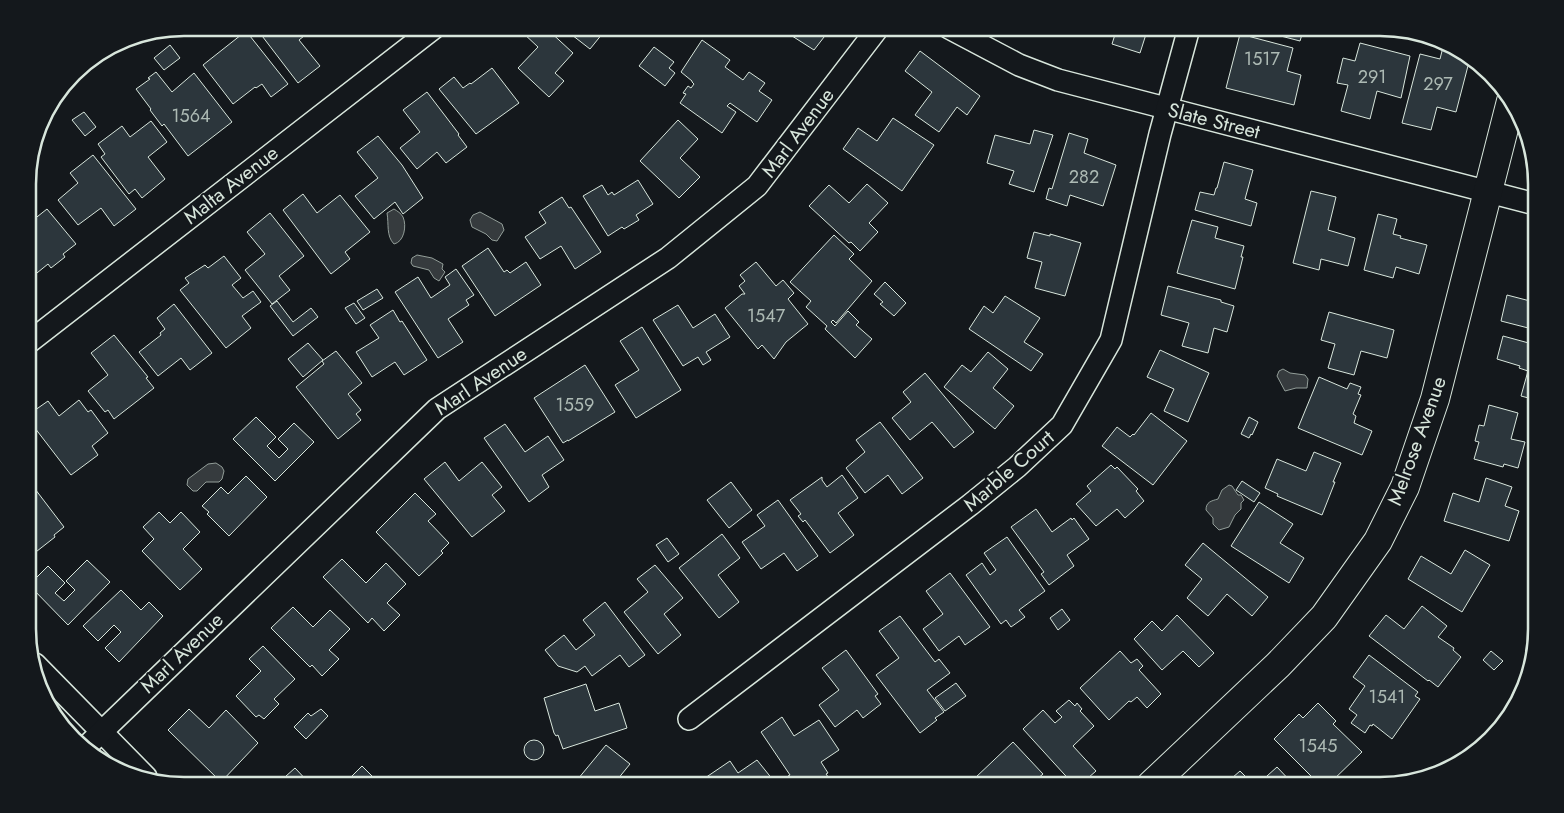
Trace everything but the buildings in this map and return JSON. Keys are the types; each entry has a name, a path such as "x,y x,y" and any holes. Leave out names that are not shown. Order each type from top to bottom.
{"street":[{"name":"Marl Avenue","path":"95,739 437,409 668,258 757,186 872,36"},
{"name":"Slate Street","path":"965,36 1019,65 1058,80 1167,110 1528,202"},
{"name":"Marble Court","path":"689,719 970,505 1018,467 1062,425 1112,340 1167,110 1187,36"},
{"name":"Malta Avenue","path":"37,336 423,37"},
{"name":"Melrose Avenue","path":"1159,776 1278,665 1324,617 1378,541 1405,487 1430,415 1508,111"},
{"path":"44,677 95,739 132,767"}],"shaded area":[{"path":"394,209 402,216 405,225 402,237 394,244 389,234 387,213"},
{"path":"480,212 502,224 504,230 497,241 492,240 486,234 472,227 470,220 473,215"},
{"path":"417,255 432,258 443,264 442,269 445,272 439,281 434,278 429,270 413,266 411,263 412,258"},
{"path":"1283,369 1290,373 1305,375 1308,379 1307,388 1285,391 1277,376 1279,371"},
{"path":"216,463 224,471 219,482 206,482 197,491 193,491 187,485 188,479 208,464"},
{"path":"1229,485 1244,500 1241,503 1241,509 1235,515 1229,527 1219,530 1213,524 1213,518 1206,510 1206,507 1209,502 1218,499 1222,490"}]}
